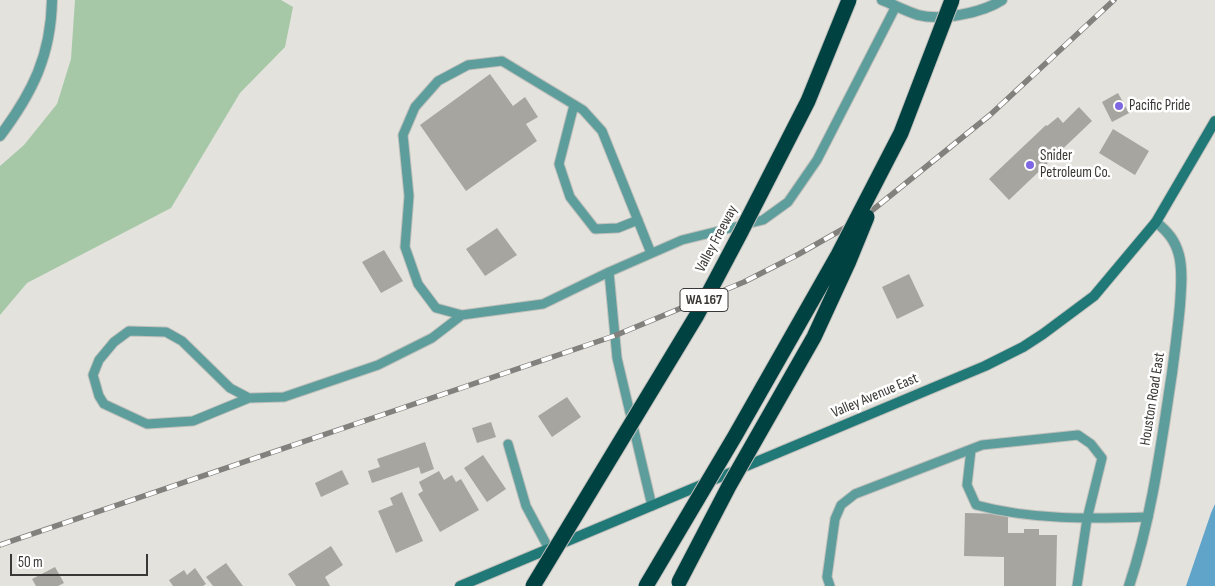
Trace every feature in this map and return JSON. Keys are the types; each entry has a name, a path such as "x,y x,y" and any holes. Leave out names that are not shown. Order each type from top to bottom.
{"highway":[{"name":"Valley Freeway","path":"533,586 697,315 808,101 849,0"},
{"path":"679,582 729,486 814,337 850,261 952,0"},
{"path":"646,586 735,436 829,271 901,133"}],"main road":[{"name":"Valley Avenue East","path":"460,586 985,366 1023,347 1094,296 1156,222 1215,121"}],"street":[{"path":"0,136 19,110 37,76 51,24 52,0"},
{"path":"882,0 919,15 940,18 969,12 1002,0"},
{"name":"Houston Road East","path":"1129,586 1141,551 1148,517 1177,342 1181,286 1180,257 1172,236 1156,222"}],"lane":[{"path":"651,253 602,131 583,110 502,61 468,65 438,81 415,107 402,134 409,196 404,247 418,284 436,308 462,315 543,304 682,240 762,220 788,202 818,160 896,6"},
{"path":"574,105 559,164 570,197 595,230 618,228 638,220"},
{"path":"609,272 616,358 652,506"},
{"path":"249,398 230,388 182,341 166,332 129,331 114,342 99,360 93,375 99,396 104,404 147,424 193,421 249,398 284,397 378,364 432,338 462,315"},
{"path":"830,586 827,577 835,519 841,506 856,494 982,445 1078,435 1091,444 1102,458 1087,519 1077,586"},
{"path":"508,444 526,506 549,549"},
{"path":"971,450 967,485 976,504 1001,512 1087,519 1148,517"}],"green space":[{"path":"75,0 281,0 293,7 285,47 240,93 171,208 27,283 0,315 0,166 24,145 57,104 71,59"}],"water":[{"path":"1215,504 1215,586 1186,586 1211,513"}],"building":[{"path":"490,74 513,106 525,97 538,117 526,124 537,141 466,191 420,125"},
{"path":"1118,93 1129,113 1112,122 1102,102"},
{"path":"1079,107 1092,121 1009,200 989,179 1046,125 1058,117 1063,123"},
{"path":"1113,129 1149,151 1135,175 1099,153"},
{"path":"497,228 517,255 485,276 466,249"},
{"path":"384,250 403,281 381,293 362,262"},
{"path":"909,274 924,306 897,319 882,287"},
{"path":"567,397 581,417 552,437 538,416"},
{"path":"491,422 496,437 477,443 472,428"},
{"path":"425,442 434,469 421,474 419,467 372,483 368,471 380,467 377,459"},
{"path":"483,455 506,489 487,502 464,468"},
{"path":"342,470 349,484 321,497 315,483"},
{"path":"439,471 444,480 452,475 456,482 461,479 479,510 440,532 418,494 423,491 419,482"},
{"path":"402,492 423,541 396,553 378,511 393,505 390,498"},
{"path":"965,513 1008,514 1008,533 1024,533 1024,529 1039,529 1039,535 1057,535 1056,586 1004,586 1004,557 964,556"},
{"path":"331,546 343,565 325,577 330,586 296,586 288,574"},
{"path":"226,563 243,586 213,586 206,577"},
{"path":"55,567 64,583 58,586 36,586 32,579"},
{"path":"195,568 206,584 203,586 173,586 169,580 184,570 187,575"}],"railway":[{"path":"0,545 614,336 744,282 799,254 864,217 990,115 1114,0"}],"place":[{"name":"Pacific Pride","path":"1119,106"},
{"name":"Snider Petroleum Co.","path":"1030,165"}]}
